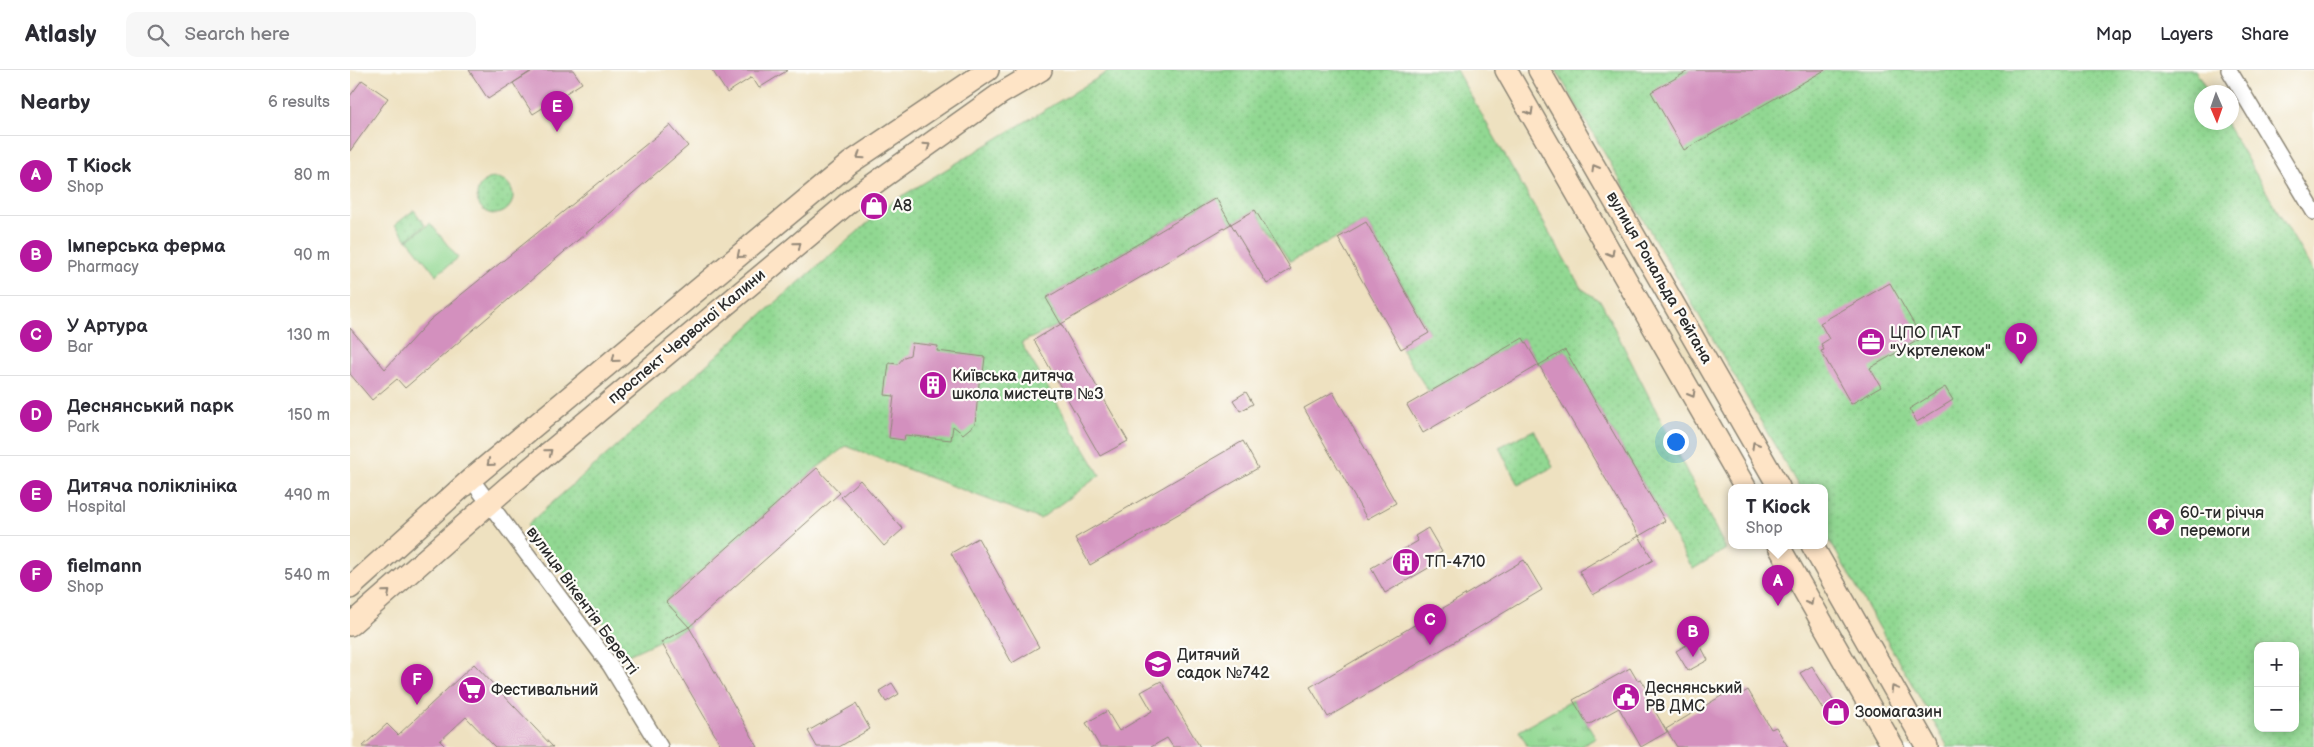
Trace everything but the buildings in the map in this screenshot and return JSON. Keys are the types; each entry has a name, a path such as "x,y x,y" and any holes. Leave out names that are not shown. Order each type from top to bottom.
{"main road":[{"name":"проспект Червоної Калини","path":"350,588 471,479 850,163 988,70"},
{"name":"проспект Червоної Калини","path":"350,625 489,504 854,198 1000,94 1041,70"},
{"name":"вулиця Рональда Рейгана","path":"1506,70 1743,484"},
{"name":"вулиця Рональда Рейгана","path":"1539,70 1777,484"},
{"path":"1780,549 1893,747"},
{"path":"1814,549 1927,747"}],"street":[{"path":"2230,70 2314,212"},
{"name":"вулиця Вікентія Беретті","path":"471,479 610,665 660,747"}],"green space":[{"path":"1111,70 1456,70 1581,288 1601,302 1726,549 1693,569 1565,350 1539,365 1523,338 1429,392 1401,349 1429,332 1366,222 1290,262 1255,210 1231,224 1215,198 1046,298 1061,324 1021,343 1100,475 1040,519 846,446 817,468 666,601 689,627 628,655 527,525 654,413 752,323 892,202"},
{"path":"1556,70 2195,70 2204,85 2194,85 2194,130 2230,130 2314,273 2314,747 1948,747 1828,538 1828,484 1797,484"},
{"path":"495,178 508,183 513,196 508,209 495,214 482,209 477,196 482,183"},
{"path":"414,210 425,225 407,240 395,225"},
{"path":"430,223 458,258 436,275 408,240"},
{"path":"1534,430 1553,467 1518,485 1499,447"},
{"path":"1573,700 1596,738 1580,747 1528,747 1519,731"}],"place":[{"name":"Дитяча поліклініка","path":"557,132"},
{"name":"А8","path":"874,206"},
{"name":"ЦПО ПАТ \"Укртелеком\"","path":"1871,342"},
{"name":"Деснянський парк","path":"2021,364"},
{"name":"Київська дитяча школа мистецтв №3","path":"933,385"},
{"name":"60-ти річчя перемоги","path":"2161,522"},
{"name":"ТП-4710","path":"1406,562"},
{"name":"T Kiock","path":"1778,606"},
{"name":"У Артура","path":"1430,645"},
{"name":"Імперська ферма","path":"1693,657"},
{"name":"Дитячий садок №742","path":"1158,664"},
{"name":"Фестивальний","path":"472,690"},
{"name":"Деснянський РВ ДМС","path":"1626,697"},
{"name":"fielmann","path":"417,705"},
{"name":"Зоомагазин","path":"1836,712"}]}
